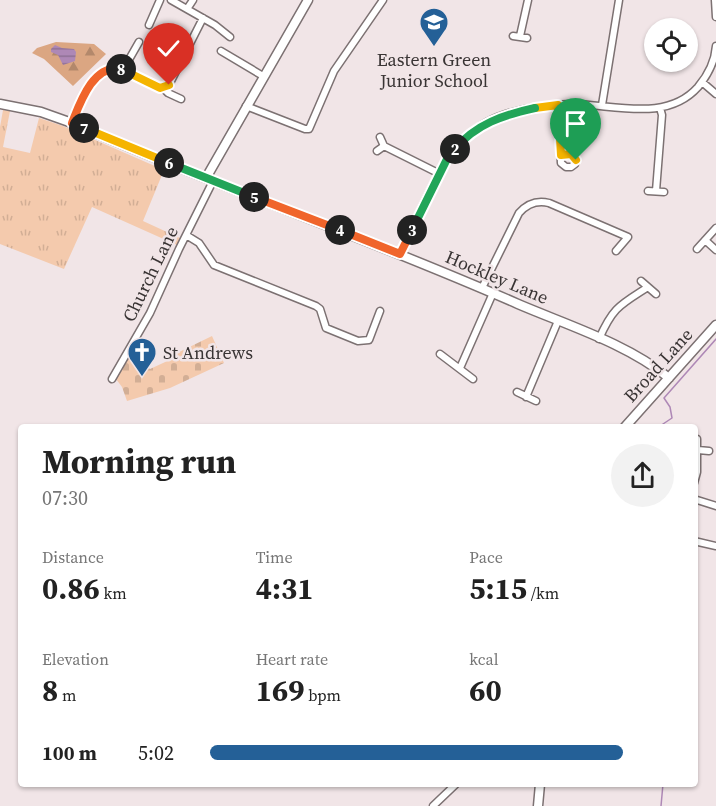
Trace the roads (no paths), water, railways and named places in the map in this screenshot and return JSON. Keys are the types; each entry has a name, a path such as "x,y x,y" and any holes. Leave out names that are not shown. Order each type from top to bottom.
{"street":[{"path":"149,25 160,0"},
{"path":"171,0 230,37"},
{"path":"187,9 193,0"},
{"path":"210,179 246,106 308,0"},
{"path":"246,106 309,129 334,71 383,0"},
{"path":"520,37 528,0"},
{"path":"602,105 619,0"},
{"path":"715,0 716,17"},
{"path":"163,88 172,81 177,66 203,18"},
{"path":"123,70 139,42"},
{"path":"400,254 448,157 464,139 487,122 519,111 558,105 660,108 687,97 702,82 711,67 716,48"},
{"path":"221,51 264,76"},
{"path":"72,123 91,84 107,70 116,68 163,88 181,99"},
{"path":"702,82 716,94"},
{"name":"Hockley Lane","path":"0,104 32,109 72,123 400,254 632,354 669,378"},
{"path":"558,105 561,155"},
{"path":"660,108 662,115 652,191 664,192"},
{"path":"380,137 384,146 440,174"},
{"path":"377,151 384,146"},
{"name":"Church Lane","path":"112,378 150,313 210,179"},
{"path":"482,288 519,213 540,201 628,237 616,251"},
{"path":"697,249 716,228"},
{"path":"186,235 199,243 213,265 316,306 320,309 326,328 358,341 369,340 380,312"},
{"path":"705,240 716,250"},
{"path":"641,281 656,294"},
{"path":"599,339 612,312 648,287"},
{"path":"460,368 493,293"},
{"path":"526,396 558,321"},
{"name":"Broad Lane","path":"628,424 716,325"},
{"path":"440,354 473,379"},
{"path":"517,392 536,401"},
{"path":"698,450 708,451"},
{"path":"698,500 716,506"},
{"path":"698,542 716,546"},
{"path":"433,806 453,787"},
{"path":"538,806 540,787"}],"waterway":[{"path":"663,424 672,418 670,407 664,398 716,339"},
{"path":"661,806 663,787"}],"place":[{"name":"Eastern Green Junior School","path":"434,48"},
{"name":"St Andrews","path":"142,378"}]}
